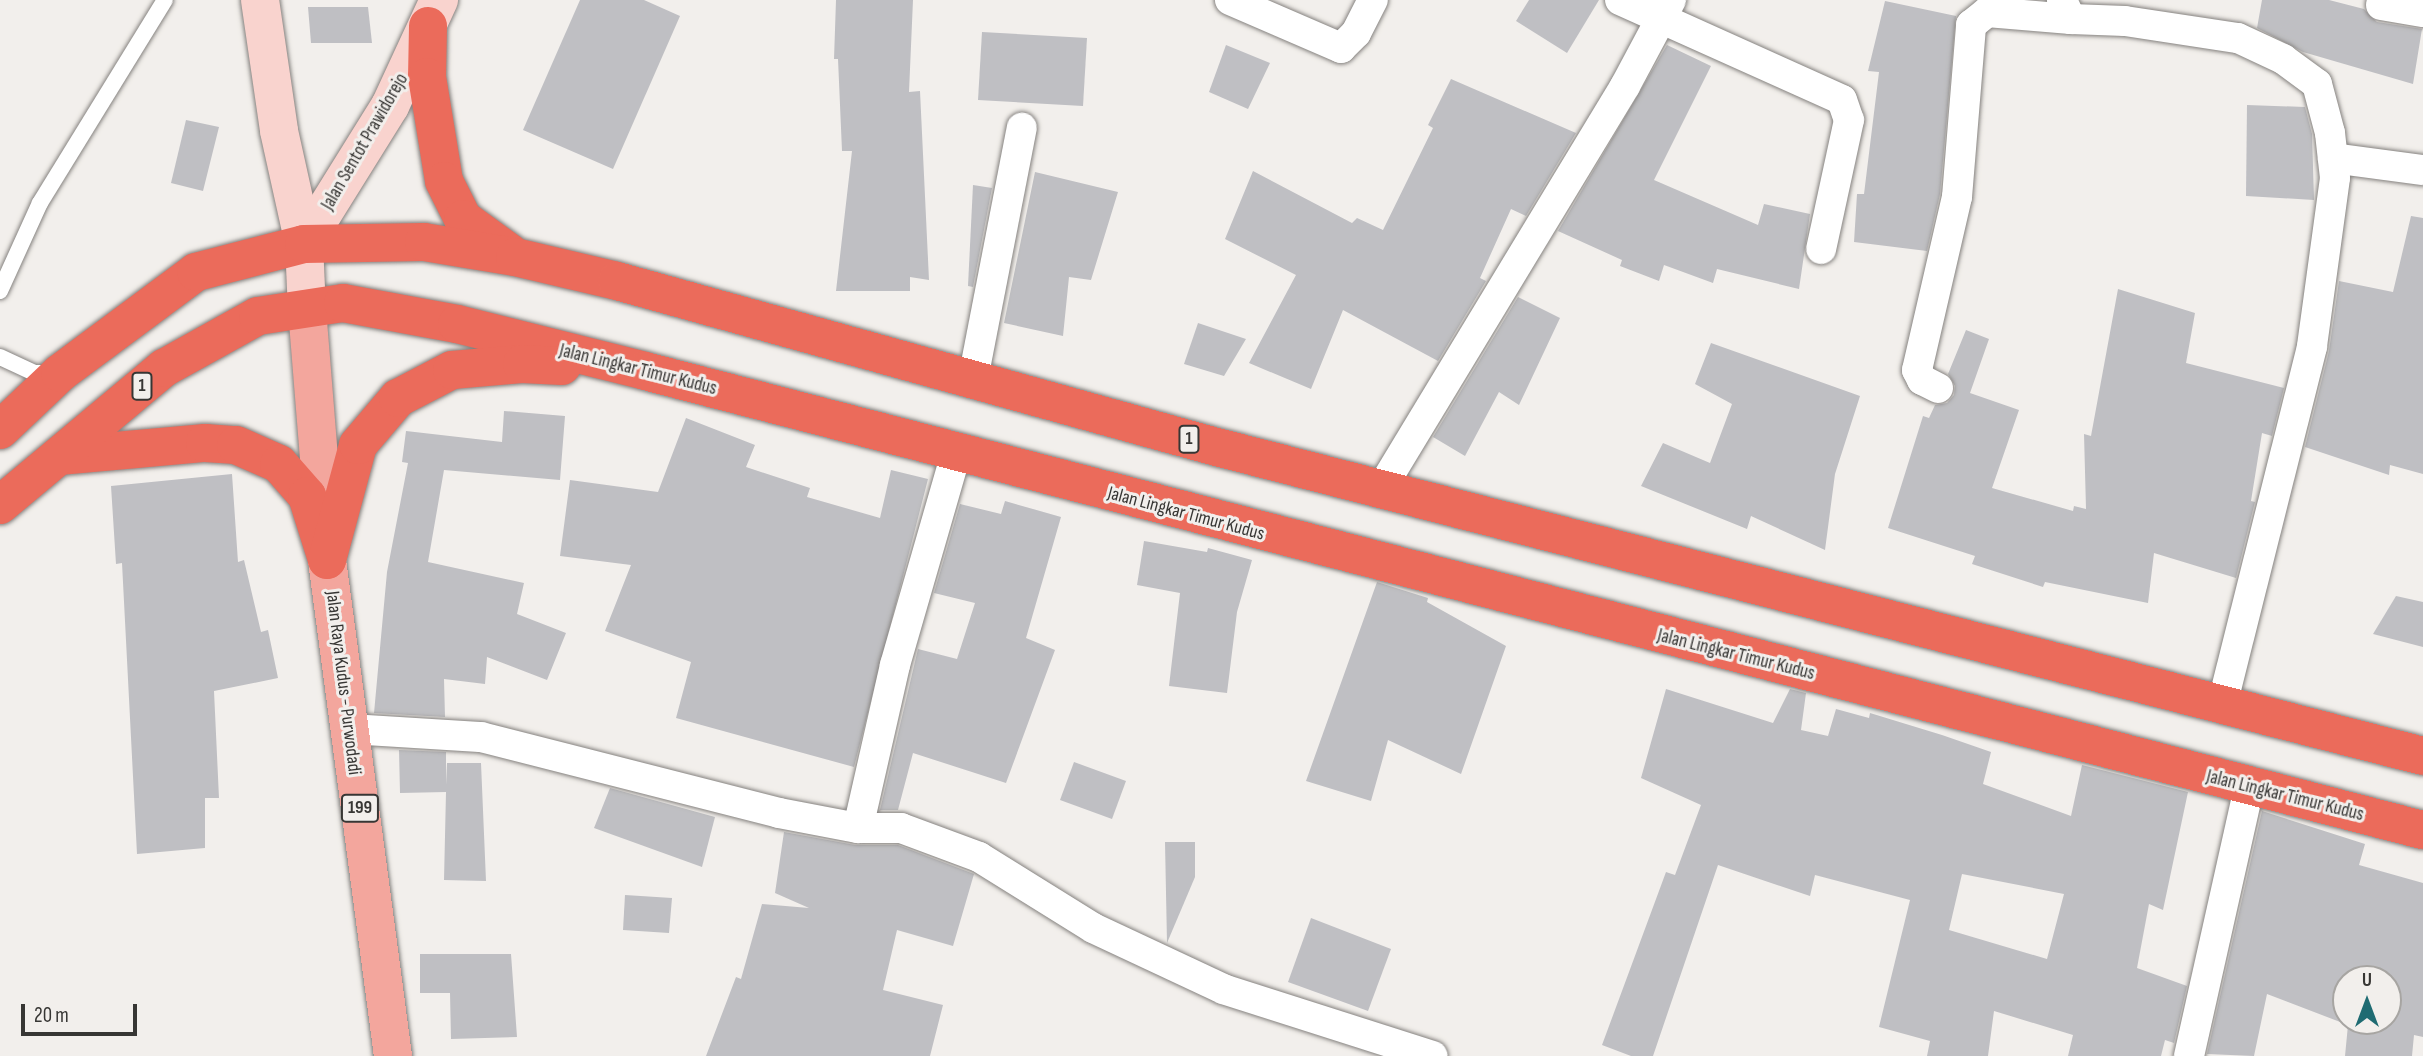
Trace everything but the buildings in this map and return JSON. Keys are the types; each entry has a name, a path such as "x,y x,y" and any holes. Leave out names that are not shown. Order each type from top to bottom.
{"highway":[{"path":"434,13 427,77 444,181 463,219 515,257"},
{"name":"1","path":"0,430 60,373 196,272 304,244 424,242 515,257 1381,489 2423,755"},
{"name":"Jalan Lingkar Timur Kudus","path":"0,505 164,368 258,316 343,303 457,324 2423,830"},
{"path":"327,560 358,445 398,398 452,370 522,364 645,372"},
{"path":"59,456 205,443 236,445 279,464 307,496 327,560"}],"main road":[{"path":"260,0 279,131 304,244 307,309"},
{"name":"Jalan Sentot Prawidorejo","path":"304,244 384,116 434,13"},
{"name":"Jalan Raya Kudus - Purwodadi","path":"307,309 327,560 393,1056"}],"street":[{"path":"1230,0 1341,48 1356,33 1373,0"},
{"path":"1620,0 1666,9 1842,100 1849,120 1821,249"},
{"path":"2381,5 2423,12"},
{"path":"1381,489 1625,86 1666,9"},
{"path":"1938,388 1922,380 1917,370 1956,197 1971,25 1987,12 2067,9 2125,21 2238,38 2283,59 2317,84 2335,177 2312,347 2222,705"},
{"path":"973,379 1023,128"},
{"path":"2333,158 2423,170"},
{"path":"858,828 895,665 956,453"},
{"path":"349,729 481,737 779,813 858,828 877,824 901,828 979,857 1093,928 1223,989 1433,1056"},
{"path":"2189,1056 2249,787"}],"lane":[{"path":"0,291 40,203 165,0"},
{"path":"0,357 34,373 60,373"}]}
